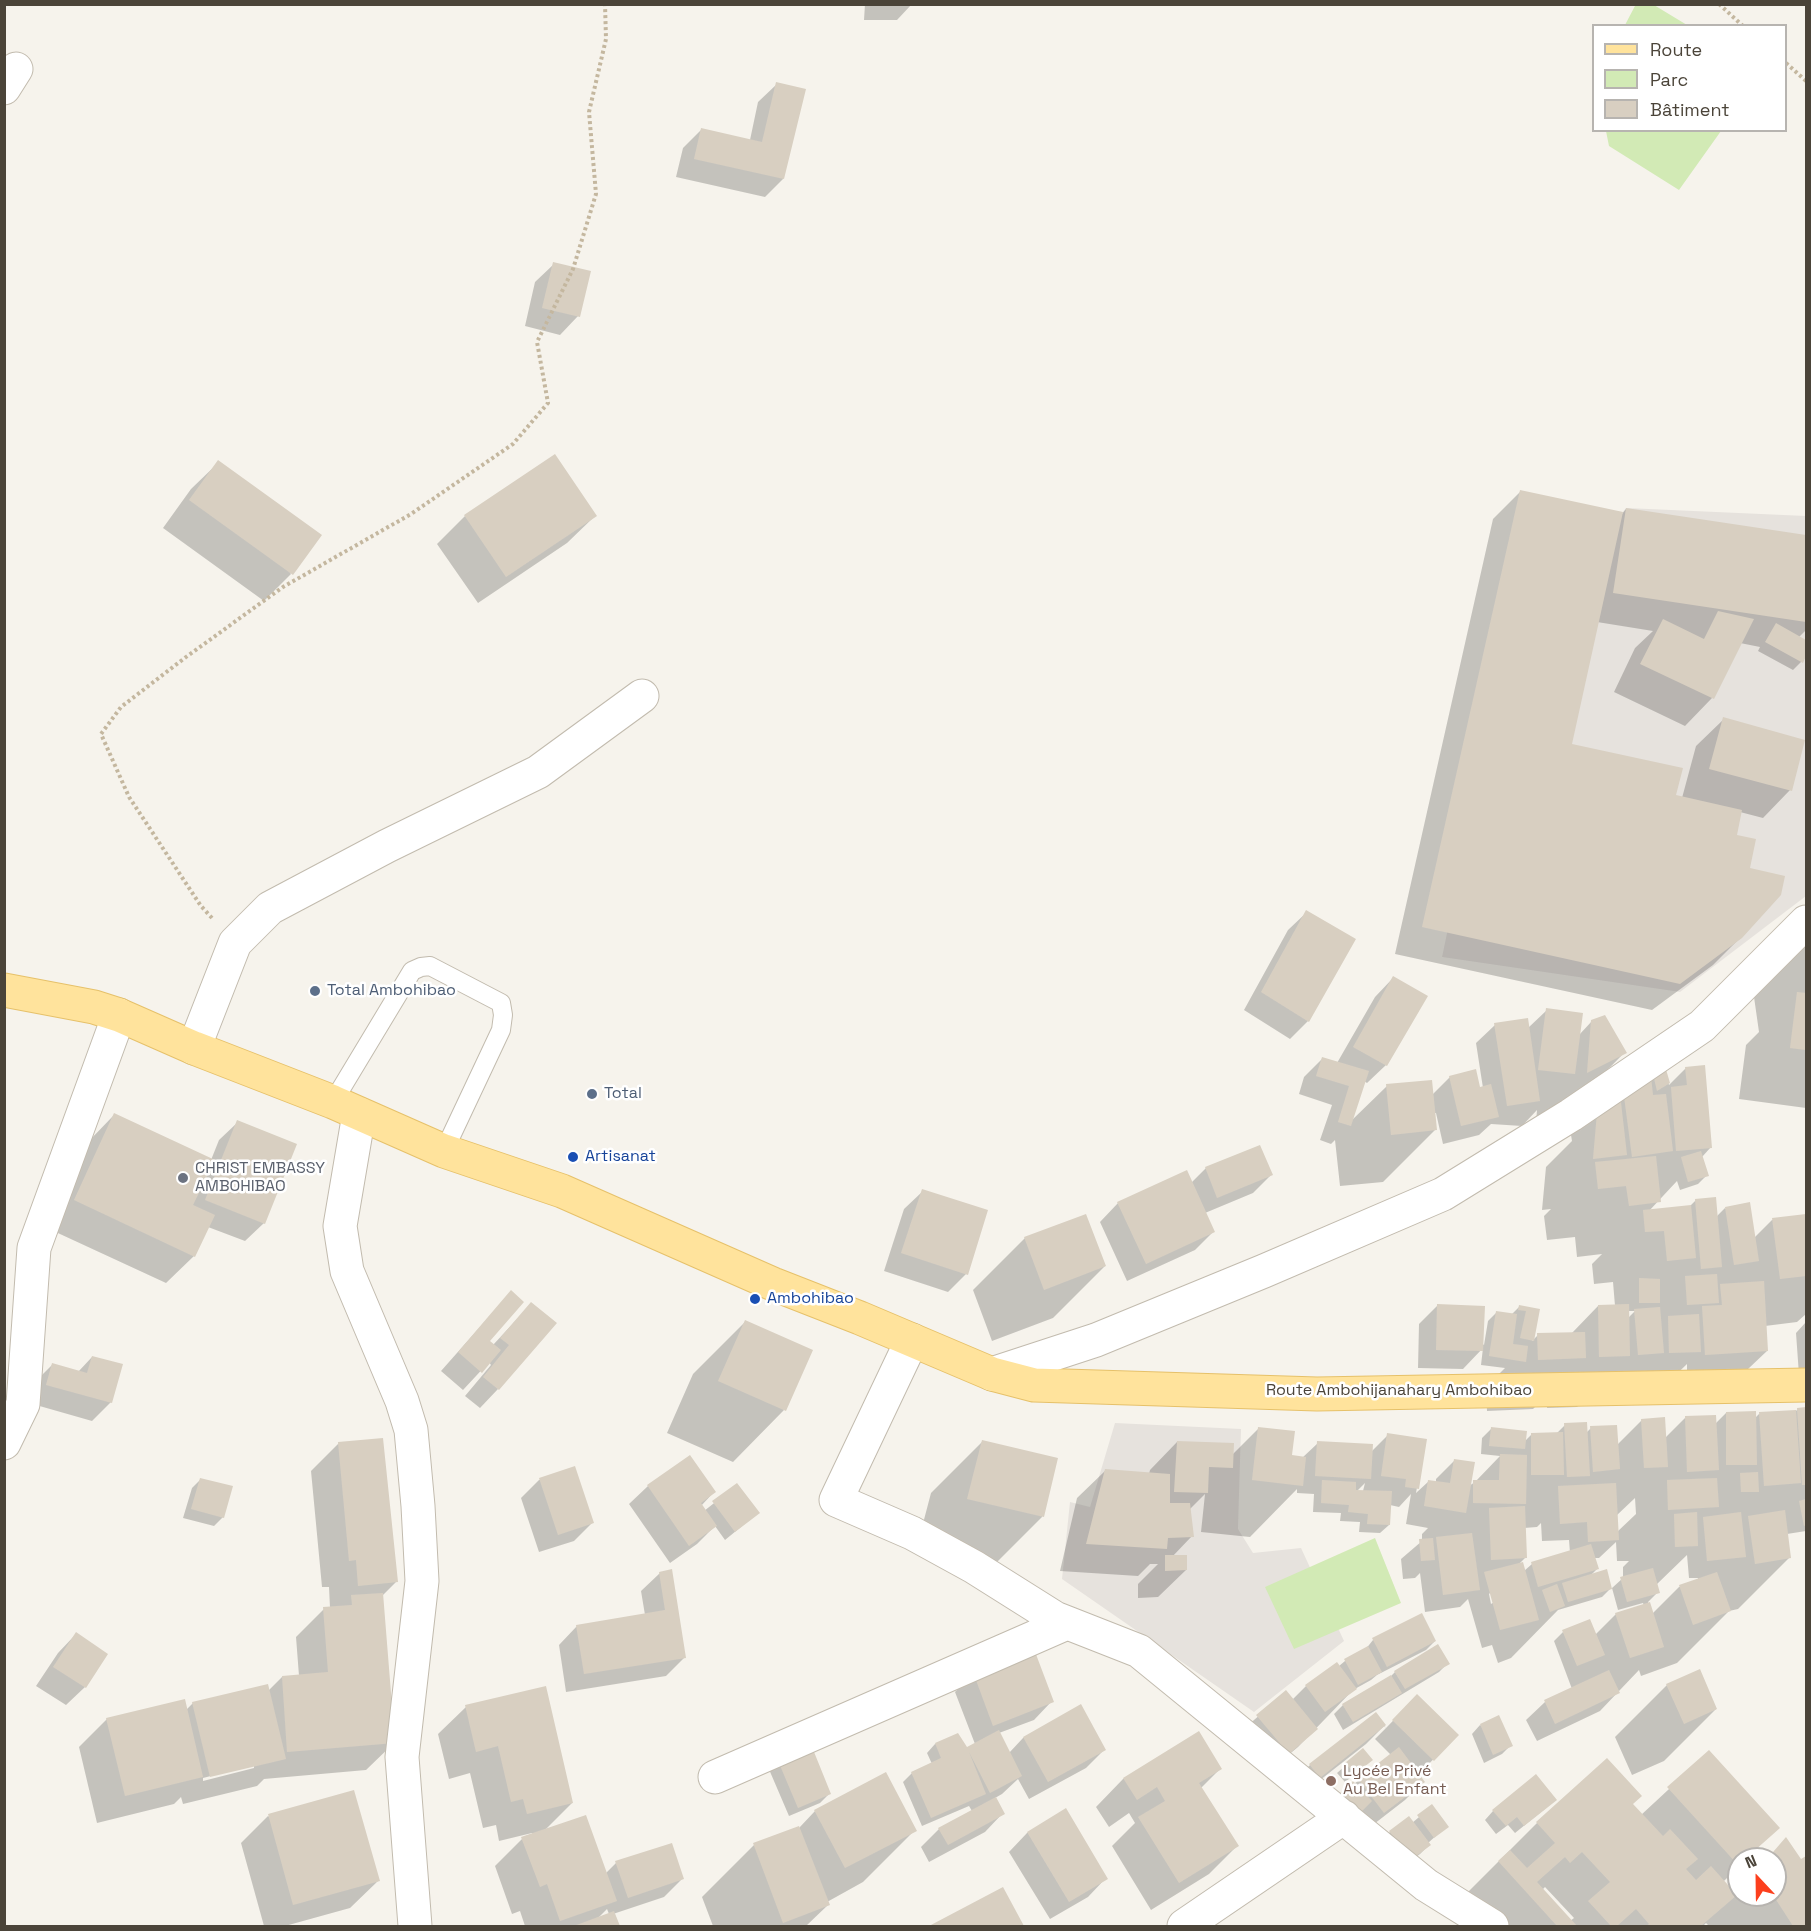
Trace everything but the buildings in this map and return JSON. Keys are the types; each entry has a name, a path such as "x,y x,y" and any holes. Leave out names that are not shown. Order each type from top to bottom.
{"main road":[{"name":"Route Ambohijanahary Ambohibao","path":"4,990 119,1014 195,1048 346,1108 444,1151 562,1191 772,1284 860,1318 992,1374 1035,1385 1317,1394 1806,1385"}],"street":[{"path":"195,1048 235,943 270,908 387,846 538,772 642,696"},
{"path":"992,1374 1096,1340 1443,1194 1571,1115 1702,1026 1806,922"},
{"path":"4,1443 23,1404 34,1248 119,1014"},
{"path":"346,1108 340,1226 347,1271 402,1401 411,1430 418,1506 422,1581 402,1757 415,1926"},
{"path":"912,1340 836,1500 912,1533 974,1567 1055,1618 1139,1651 1426,1885 1492,1926"},
{"path":"715,1777 1067,1623"},
{"path":"1184,1926 1344,1817"}],"lane":[{"path":"346,1108 412,971 430,966 501,1004 503,1015 501,1030 444,1151"}],"path":[{"path":"235,943 201,906 129,797 101,734 121,707 283,587 411,514 513,444 548,403 537,342 573,269 596,194 589,112 606,39 604,4"},
{"path":"1719,4 1741,24"},
{"path":"1787,65 1806,81"}],"shaded area":[{"path":"1536,506 1623,512 1626,508 1806,516 1806,896 1680,992 1442,957"},
{"path":"1115,1423 1241,1429 1238,1529 1253,1553 1301,1548 1344,1641 1254,1712 1062,1579 1070,1502 1090,1507"}],"green space":[{"path":"1636,4 1654,5 1685,24 1626,24"},
{"path":"1606,132 1720,132 1679,190 1609,146"},
{"path":"1375,1538 1401,1603 1294,1649 1265,1587"}],"place":[{"name":"Total Ambohibao","path":"315,991"},
{"name":"Total","path":"592,1094"},
{"name":"Artisanat","path":"573,1157"},
{"name":"CHRIST EMBASSY AMBOHIBAO","path":"183,1178"},
{"name":"Ambohibao","path":"755,1299"},
{"name":"Lycée Privé Au Bel Enfant","path":"1331,1781"}]}
